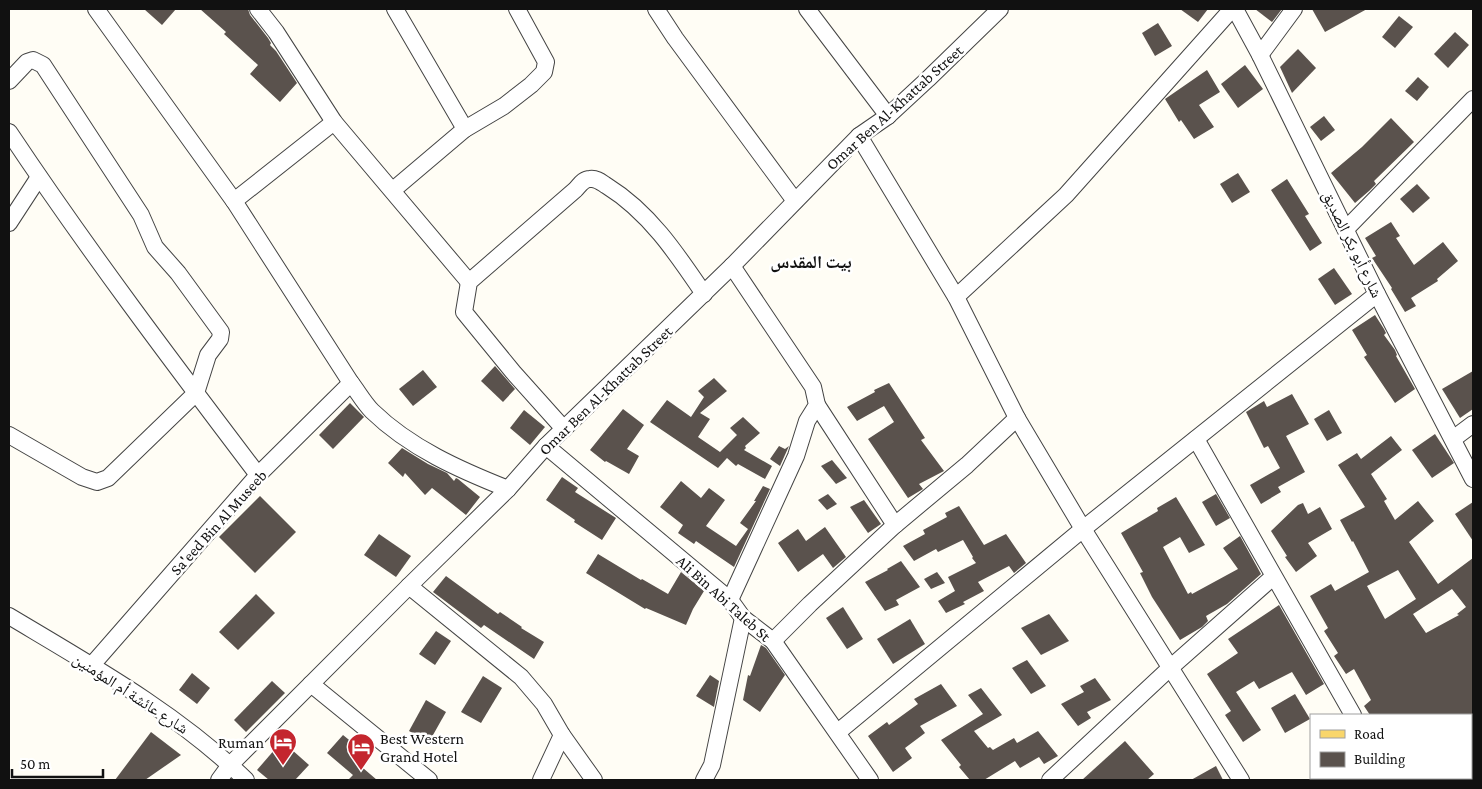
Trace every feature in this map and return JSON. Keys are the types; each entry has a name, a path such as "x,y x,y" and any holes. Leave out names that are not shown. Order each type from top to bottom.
{"street":[{"path":"96,9 234,202 351,383 371,410 396,432 430,453 464,471 508,489"},
{"path":"258,9 276,32 334,122 469,282"},
{"path":"395,9 465,129"},
{"path":"393,190 465,129 504,106 531,86 544,72 546,62 517,9"},
{"path":"656,9 675,38 795,201"},
{"path":"807,9 888,116"},
{"name":"Omar Ben Al-Khattab Street","path":"218,780 230,765 508,489 546,446 704,294 859,136 888,116 1000,9"},
{"path":"956,297 1066,195 1234,9"},
{"name":"شارع أبو بكر الصديق","path":"1234,9 1260,54 1377,294 1473,479"},
{"path":"1260,54 1294,9"},
{"path":"9,81 27,62 33,60 42,65 141,215 155,247 178,273 220,332 220,339 208,355 196,393 108,478 97,482 82,477 9,435"},
{"path":"1346,229 1473,99"},
{"path":"234,202 334,122"},
{"path":"9,132 196,393 258,475"},
{"path":"859,136 956,297 1017,418 1083,529 1240,780"},
{"path":"9,223 39,176"},
{"path":"564,429 513,372 464,312 469,282 583,181 590,178 598,180 622,195 654,225 704,294"},
{"path":"732,266 813,387 818,405 895,525"},
{"path":"838,732 1083,529 1377,294"},
{"name":"Sa'eed Bin Al Museeb","path":"91,666 258,475 351,383"},
{"path":"730,600 796,456 807,421 818,405"},
{"path":"773,641 895,525 967,465 1017,418"},
{"path":"1453,439 1473,424"},
{"path":"1196,439 1352,714"},
{"name":"Ali Bin Abi Taleb St","path":"546,446 730,600 743,618 773,641 870,780"},
{"path":"1050,780 1170,668 1273,577"},
{"path":"409,586 521,677 544,704 562,735 594,780"},
{"name":"شارع عائشة أم المؤمنين","path":"9,616 91,666 201,740 246,780"},
{"path":"704,780 712,765 743,618"},
{"path":"311,684 429,780"},
{"path":"541,780 562,735"}],"building":[{"path":"144,9 176,9 162,25"},
{"path":"200,9 248,9 250,15 268,38 271,43 270,45 297,83 280,102 250,74 258,65 224,34 226,32"},
{"path":"1180,9 1208,9 1198,22"},
{"path":"1255,9 1282,9 1272,22"},
{"path":"1312,9 1367,9 1325,32"},
{"path":"1399,16 1413,27 1395,48 1382,37"},
{"path":"1158,23 1172,46 1155,56 1142,33"},
{"path":"1455,32 1469,45 1448,68 1434,54"},
{"path":"1298,49 1316,68 1292,93 1280,67"},
{"path":"1245,65 1263,89 1238,108 1221,84"},
{"path":"1207,70 1220,92 1199,105 1214,127 1194,139 1181,120 1179,122 1165,99"},
{"path":"1418,77 1429,87 1417,101 1405,91"},
{"path":"1324,116 1335,130 1321,141 1310,127"},
{"path":"1391,118 1414,142 1374,181 1376,184 1355,203 1331,173 1362,147"},
{"path":"1238,173 1250,192 1232,203 1220,184"},
{"path":"1287,179 1309,214 1305,216 1322,243 1310,251 1271,190"},
{"path":"1417,184 1430,198 1413,213 1400,199"},
{"path":"1391,222 1400,236 1396,238 1414,265 1443,242 1458,261 1437,279 1438,281 1411,298 1416,306 1405,312 1372,258 1376,256 1365,238"},
{"path":"1334,268 1352,294 1335,305 1318,279"},
{"path":"1375,315 1386,333 1384,335 1395,350 1396,356 1415,389 1395,403 1364,357 1367,355 1352,330"},
{"path":"495,366 515,389 503,402 481,381"},
{"path":"423,370 437,387 413,406 399,389"},
{"path":"1473,371 1473,409 1460,418 1442,389"},
{"path":"714,378 727,391 700,413 710,419 698,437 720,452 737,435 730,428 743,417 760,433 745,446 744,450 772,466 765,479 738,464 736,466 727,458 718,468 650,422 667,400 691,417 704,397 698,391"},
{"path":"889,383 925,438 921,440 944,471 919,484 923,489 908,498 868,439 894,422 884,406 857,421 847,407"},
{"path":"1292,394 1309,424 1286,436 1305,472 1278,487 1281,492 1261,504 1250,485 1280,468 1268,446 1264,448 1246,412 1264,401 1267,407"},
{"path":"350,403 364,417 333,449 319,435"},
{"path":"623,409 644,425 627,449 639,456 629,474 605,462 590,450"},
{"path":"524,410 545,427 530,445 510,428"},
{"path":"1329,410 1342,433 1327,441 1314,419"},
{"path":"1435,434 1454,463 1432,478 1412,450"},
{"path":"1391,436 1402,450 1371,474 1387,499 1384,501 1395,520 1418,501 1434,521 1409,542 1438,584 1473,558 1473,715 1369,714 1364,706 1371,700 1354,669 1346,674 1334,656 1338,653 1324,631 1328,628 1310,596 1331,584 1335,591 1369,572 1340,520 1365,507 1338,465 1357,453 1361,459","holes":["1398,570 1416,599 1385,619 1367,586","1452,589 1466,607 1457,614 1459,615 1426,633 1413,614"]},
{"path":"779,446 785,449 789,446 780,466 770,459"},
{"path":"402,448 447,473 454,481 456,478 458,479 480,497 466,515 432,488 425,495 405,473 403,477 388,463"},
{"path":"832,460 847,478 836,484 821,466"},
{"path":"562,477 578,488 575,492 616,518 602,540 574,522 575,520 546,500"},
{"path":"681,481 701,498 709,488 725,500 706,526 736,546 748,529 740,523 756,501 754,501 763,486 770,489 734,567 696,541 694,544 678,533 683,525 660,507"},
{"path":"828,494 837,504 827,510 818,500"},
{"path":"1216,494 1230,518 1216,526 1202,502"},
{"path":"260,496 296,532 255,573 219,537"},
{"path":"1176,497 1205,545 1189,553 1180,537 1163,547 1188,594 1191,592 1192,594 1238,569 1223,548 1240,536 1261,574 1227,604 1206,616 1208,621 1202,627 1180,640 1152,597 1140,573 1143,572 1121,533 1158,511 1157,508"},
{"path":"864,500 881,524 868,533 850,507"},
{"path":"1473,502 1473,541 1455,514"},
{"path":"1303,503 1308,514 1320,507 1332,529 1308,543 1317,556 1296,572 1285,557 1287,556 1271,531 1298,505"},
{"path":"959,506 984,545 1006,534 1026,563 1014,573 1009,566 978,582 984,591 963,602 965,604 946,613 938,601 955,591 948,577 976,563 963,540 938,552 936,549 914,561 903,546 925,534 923,530 947,517 945,513"},
{"path":"825,527 846,557 833,568 823,554 798,572 778,543 798,529 806,541"},
{"path":"379,534 411,556 396,577 364,555"},
{"path":"598,554 668,594 681,572 704,591 686,625 645,609 586,573"},
{"path":"901,561 920,587 896,600 899,605 885,611 865,582"},
{"path":"937,572 945,583 931,589 924,579"},
{"path":"446,576 498,614 500,612 544,642 534,659 484,625 481,628 433,592"},
{"path":"256,594 275,613 238,650 219,632"},
{"path":"1279,605 1324,684 1306,695 1292,672 1259,689 1254,681 1236,692 1261,730 1243,742 1225,715 1231,711 1207,674 1238,653 1228,639"},
{"path":"843,607 863,639 847,649 826,618"},
{"path":"1049,614 1069,641 1041,655 1021,628"},
{"path":"910,619 925,644 893,664 877,639"},
{"path":"436,631 451,641 435,665 419,654"},
{"path":"761,645 766,648 785,675 760,712 743,700 748,675 750,676"},
{"path":"1027,660 1046,686 1031,694 1012,668"},
{"path":"192,673 210,688 197,704 179,690"},
{"path":"710,675 719,681 714,707 696,696"},
{"path":"483,676 502,688 481,723 461,712"},
{"path":"1095,678 1111,700 1087,712 1091,718 1078,726 1061,704 1084,692 1080,686"},
{"path":"272,681 285,693 246,732 234,720"},
{"path":"941,684 957,706 920,726 925,733 905,748 912,758 893,772 868,736 887,722 889,725 918,704 914,699"},
{"path":"981,688 1002,715 974,731 988,748 990,747 993,750 1014,738 1017,743 1038,731 1058,756 1044,764 1039,757 1020,768 1015,761 984,780 970,780 959,767 961,765 941,740 983,714 968,695"},
{"path":"1295,694 1310,719 1285,733 1271,708"},
{"path":"426,700 446,712 429,742 409,731"},
{"path":"151,732 181,755 145,780 115,780"},
{"path":"343,735 364,752 356,762 377,780 348,780 353,775 327,753"},
{"path":"282,741 309,765 295,780 269,780 257,770"},
{"path":"1125,741 1154,774 1147,780 1082,780"},
{"path":"1216,766 1223,780 1191,780"}],"place":[{"name":"Ruman","path":"283,766"},
{"name":"Best Western Grand Hotel","path":"361,771"}],"district":[{"name":"بيت المقدس","path":"811,262"}]}
